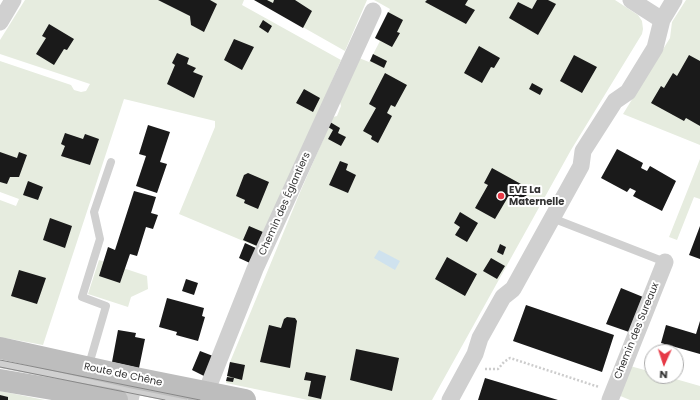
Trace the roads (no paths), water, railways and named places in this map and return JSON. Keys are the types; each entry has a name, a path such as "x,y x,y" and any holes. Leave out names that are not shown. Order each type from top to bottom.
{"main road":[{"name":"Route de Chêne","path":"0,348 85,381 129,392 246,400"},
{"name":"Route de Chêne","path":"0,380 85,381"}],"street":[{"path":"0,22 13,0"},
{"path":"631,0 662,20"},
{"path":"450,400 475,354 480,338 503,297 513,289 582,166 583,151 615,102 628,92 655,48 662,20 674,0"},
{"name":"Chemin des Églantiers","path":"204,396 256,269 373,11"},
{"name":"Chemin des Sureaux","path":"611,396 665,262"}],"lane":[{"path":"0,364 85,381 106,306 82,297 100,239 94,212 111,162"},
{"path":"552,218 665,262"},
{"path":"129,392 183,400"}],"water":[{"path":"379,250 400,261 395,270 374,258"}],"tram line":[{"path":"0,360 200,400"},
{"path":"0,367 165,400"}],"place":[{"name":"EVE La Maternelle","path":"501,196"}]}
